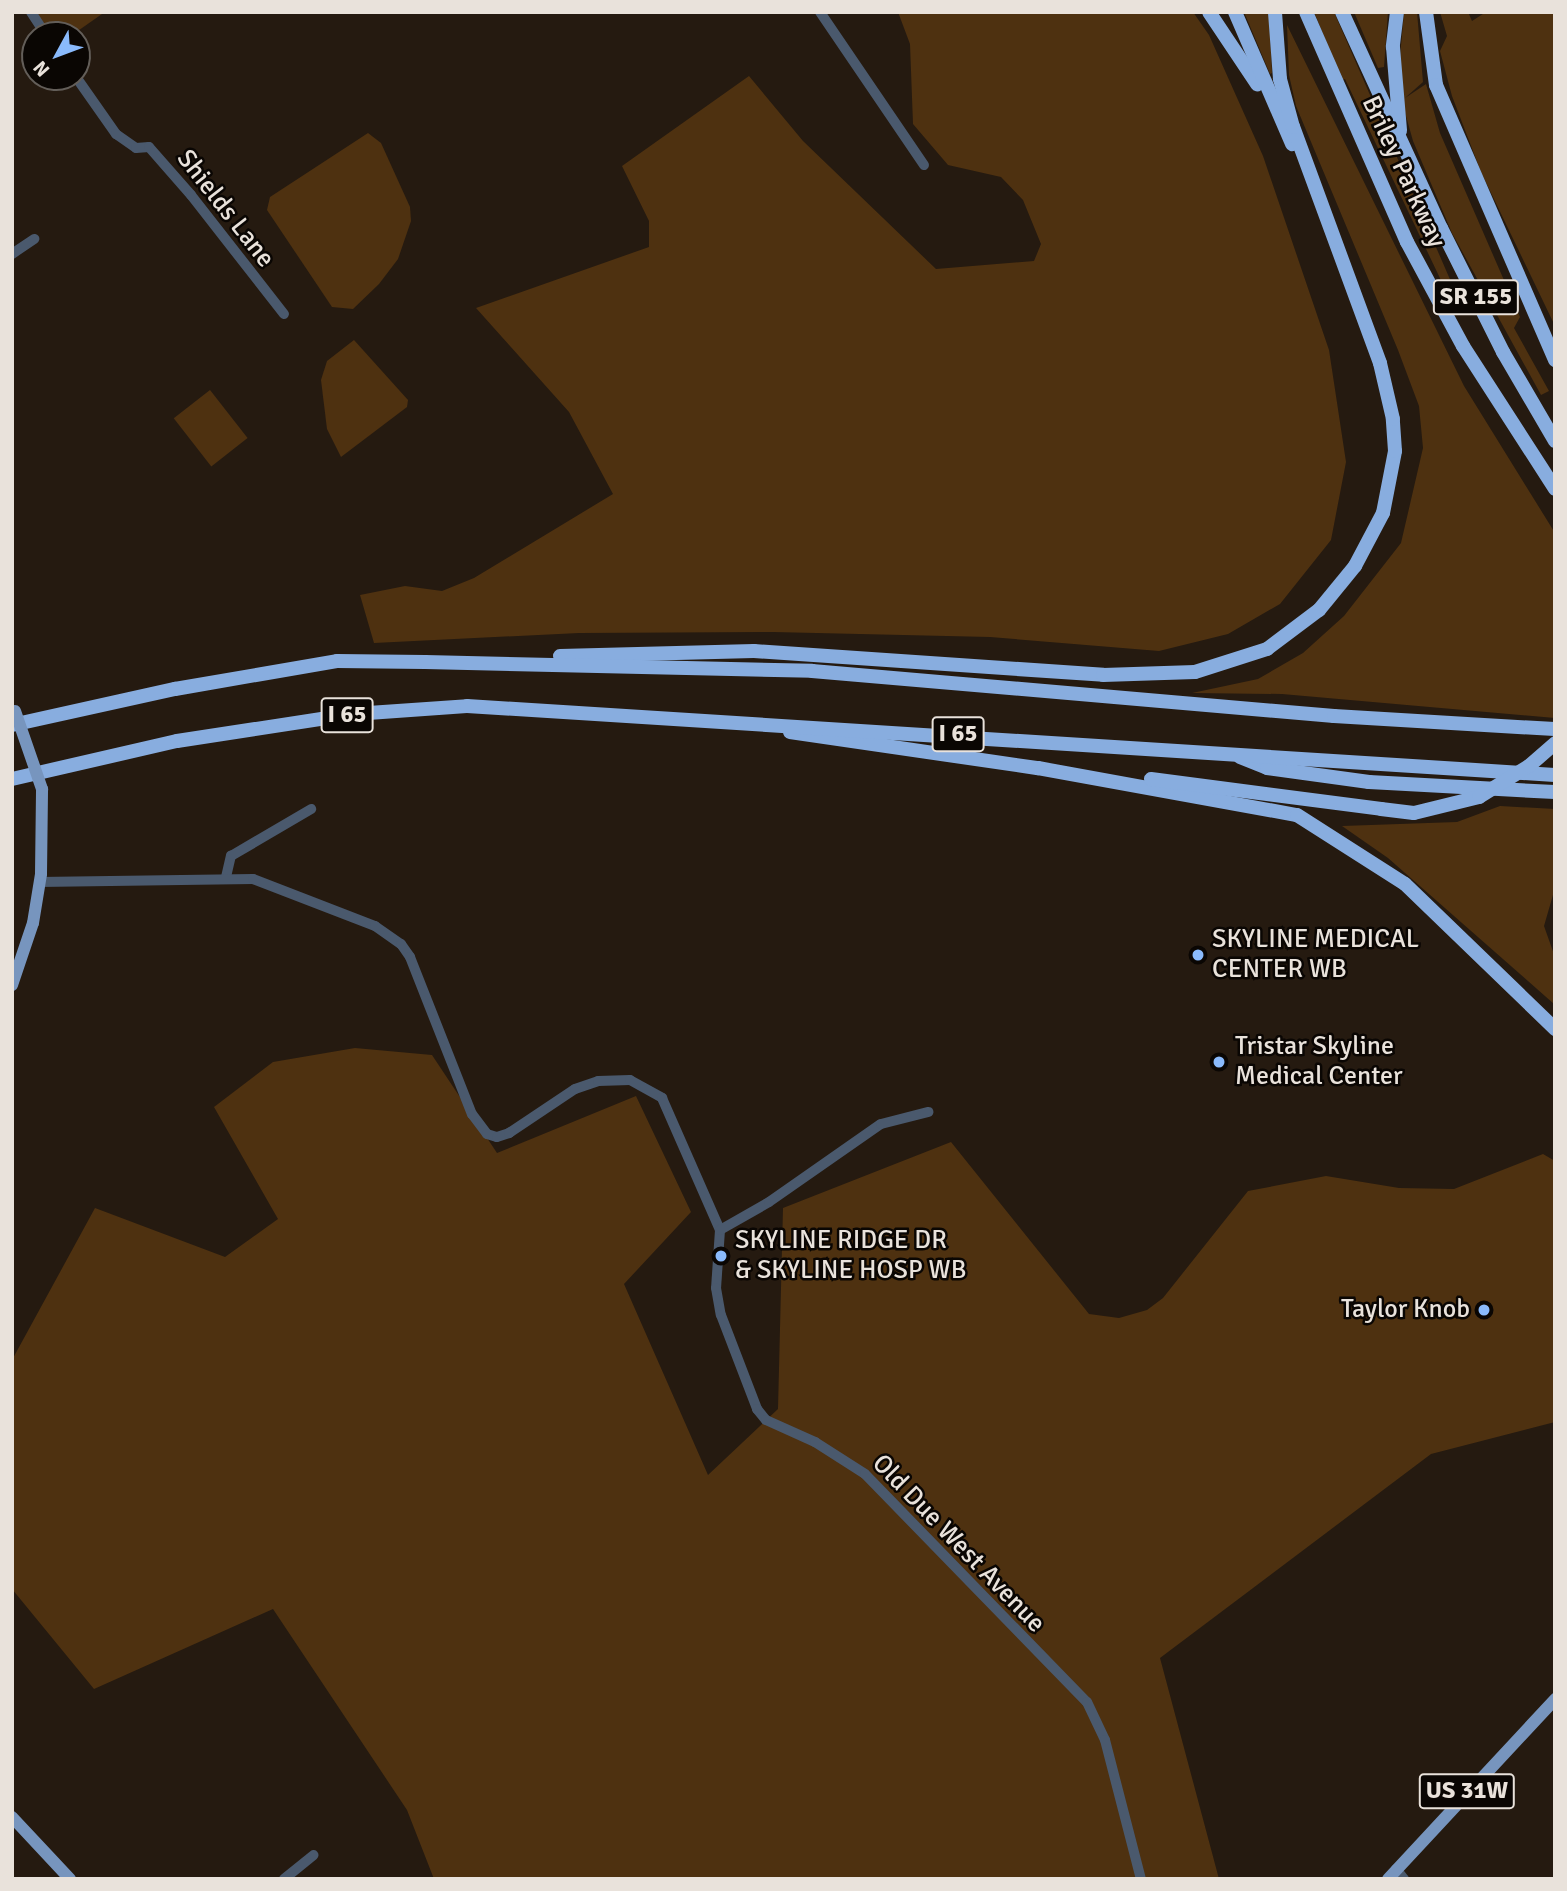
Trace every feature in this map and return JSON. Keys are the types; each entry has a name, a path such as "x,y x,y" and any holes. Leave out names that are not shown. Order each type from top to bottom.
{"highway":[{"path":"1209,12 1277,115"},
{"path":"1235,12 1277,115 1317,192"},
{"path":"425,662 754,651 1103,675 1195,672 1267,649 1319,610 1355,566 1383,513 1395,451 1393,419 1380,363 1317,192 1280,79 1275,12"},
{"path":"1295,12 1386,201"},
{"name":"Briley Parkway","path":"1306,12 1386,201 1463,346 1555,489"},
{"name":"Briley Parkway","path":"1342,12 1403,150 1503,352 1555,441"},
{"path":"1398,12 1394,89 1403,150"},
{"path":"1426,12 1426,39 1436,85 1555,360"},
{"path":"1532,457 1555,500"},
{"name":"I 65","path":"13,715 325,663 425,662 812,671 1334,716 1555,729"},
{"name":"I 65","path":"12,779 177,741 354,714 467,706 688,717 1555,775"},
{"path":"688,717 1038,768 1297,815 1405,884 1509,981 1555,1029"},
{"path":"1038,768 1246,788 1414,813 1479,797 1529,766 1555,743"},
{"path":"1228,752 1267,768 1369,782 1555,792"},
{"path":"1509,981 1555,1017"}],"main road":[{"path":"12,985 33,923 45,844 42,789 13,715"},
{"name":"US 31W","path":"1396,1876 1555,1699"},
{"path":"12,1816 70,1879"}],"street":[{"path":"820,12 924,164"},
{"name":"Shields Lane","path":"86,91 116,134 136,148 149,147 191,195 284,314"},
{"path":"12,254 34,239"},
{"path":"226,877 232,856 311,808"},
{"name":"Old Due West Avenue","path":"39,882 226,877 267,883 375,926 401,944 472,1114 487,1134 497,1137 509,1133 546,1106 598,1081 613,1078 648,1087 662,1098 678,1129 719,1230 716,1288 721,1315 757,1409 766,1420 815,1442 865,1474 1087,1702 1105,1740 1141,1879"},
{"path":"719,1230 769,1202 881,1124 928,1112"},
{"path":"284,1879 314,1854"}],"shaded area":[{"path":"36,12 102,14 91,22 42,21"},
{"path":"898,12 1193,12 1209,35 1263,156 1329,350 1346,462 1331,540 1280,604 1228,634 1159,651 990,637 773,632 579,633 374,643 360,595 405,586 442,591 474,578 613,494 569,412 476,308 649,247 649,221 622,166 749,76 803,141 936,269 1034,261 1041,244 1023,200 1001,177 948,165 913,124 910,44"},
{"path":"1244,12 1269,12 1270,74"},
{"path":"1314,12 1334,12 1452,284 1448,295 1345,79 1342,80"},
{"path":"1354,12 1388,12 1384,67 1378,68"},
{"path":"1404,12 1417,12 1423,82 1405,98 1426,84 1440,133 1520,317 1514,328 1549,391 1541,395 1452,233 1413,141 1404,109 1400,57"},
{"path":"1440,12 1468,12 1472,21 1486,12 1555,12 1555,326 1481,172 1452,96 1440,51 1447,36"},
{"path":"1287,25 1464,386 1555,533 1555,718 1282,694 1192,693 1258,679 1303,653 1344,616 1401,543 1423,448 1419,406 1296,106 1289,75"},
{"path":"368,133 381,143 410,207 411,221 398,259 379,284 353,309 332,307 267,210 270,197"},
{"path":"354,340 408,400 407,407 341,457 327,429 321,380 327,361"},
{"path":"210,390 248,438 211,466 174,418"},
{"path":"1500,806 1555,809 1555,888 1544,926 1555,957 1554,1004 1388,858 1342,826 1457,822"},
{"path":"355,1048 432,1055 497,1153 636,1096 691,1212 624,1284 708,1475 778,1409 783,1208 951,1142 1089,1314 1119,1318 1147,1310 1163,1298 1248,1191 1326,1176 1399,1188 1454,1189 1543,1154 1555,1161 1555,1422 1431,1454 1160,1658 1219,1879 434,1879 407,1810 273,1609 94,1689 12,1589 12,1360 95,1208 225,1257 278,1219 214,1107 273,1062"}],"place":[{"name":"SKYLINE MEDICAL CENTER WB","path":"1198,955"},
{"name":"Tristar Skyline Medical Center","path":"1219,1062"},
{"name":"SKYLINE RIDGE DR & SKYLINE HOSP WB","path":"721,1256"},
{"name":"Taylor Knob","path":"1484,1310"}]}
